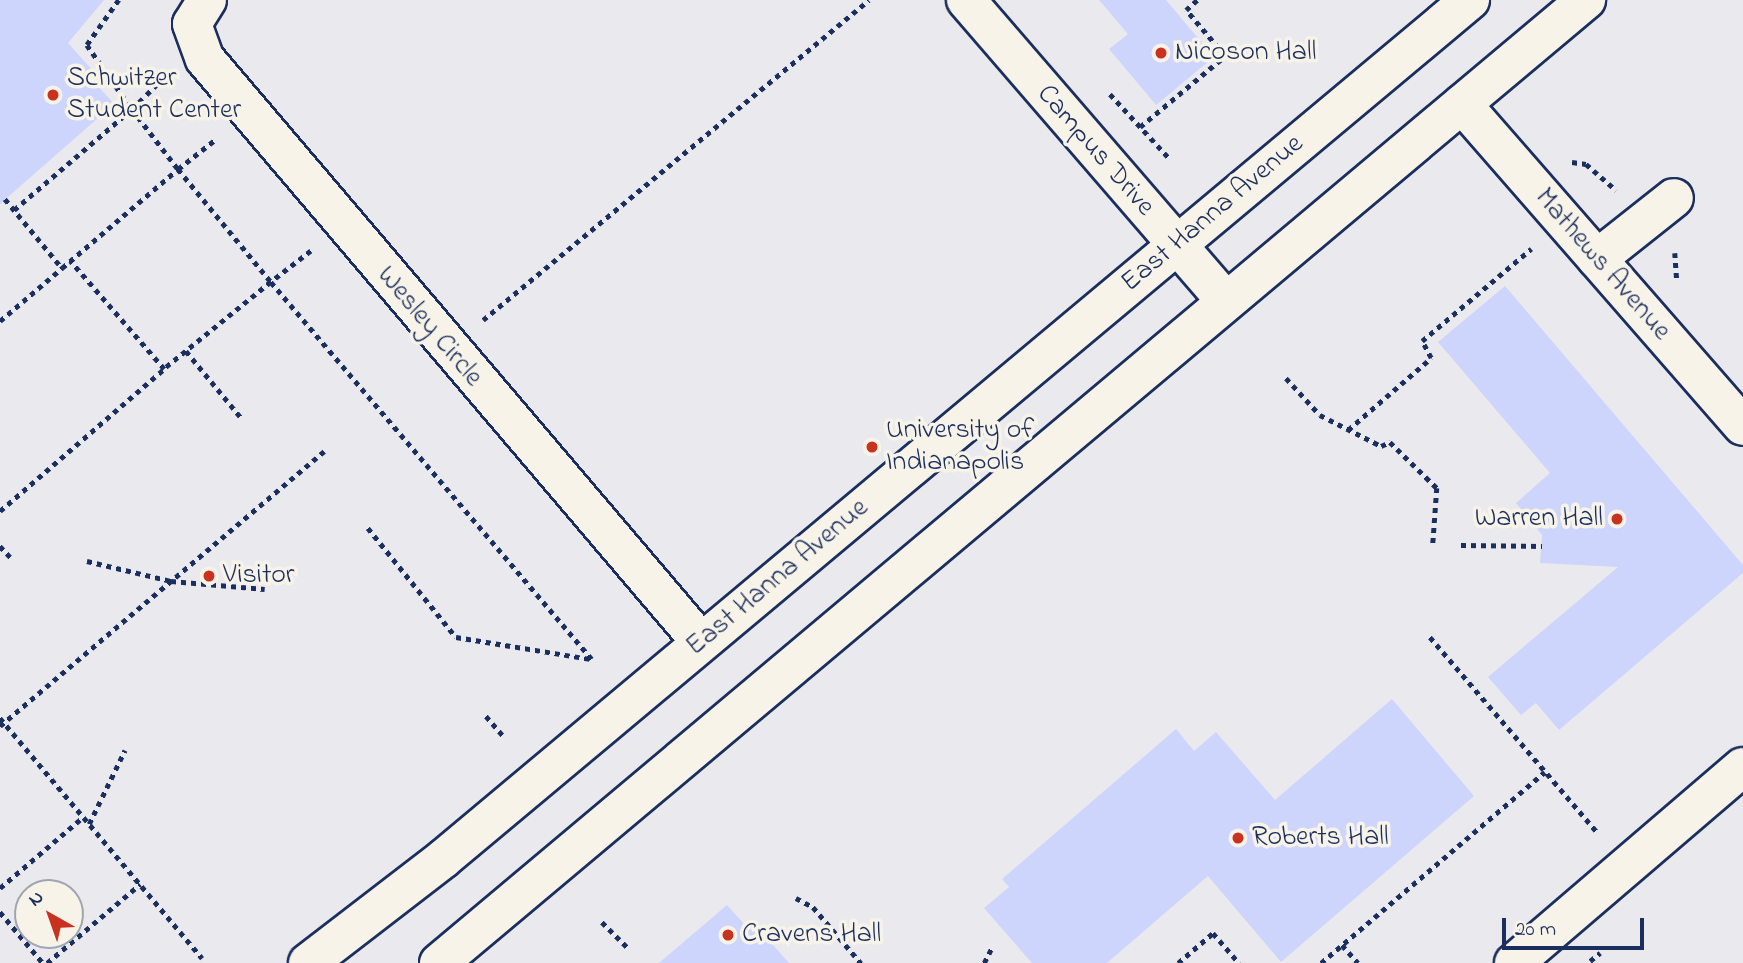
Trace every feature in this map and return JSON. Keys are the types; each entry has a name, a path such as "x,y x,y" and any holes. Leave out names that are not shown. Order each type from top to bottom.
{"main road":[{"name":"Wesley Circle","path":"207,0 192,24 198,49 447,349 701,642"},
{"name":"Campus Drive","path":"966,0 1226,301"},
{"name":"East Hanna Avenue","path":"308,963 443,859 1470,0"},
{"path":"439,963 1586,0"},
{"name":"Mathews Avenue","path":"1462,104 1743,426"},
{"path":"1597,259 1674,198"},
{"path":"1514,963 1743,767"}],"path":[{"path":"120,0 87,45 132,109 271,282 592,659 456,637 368,527"},
{"path":"447,349 869,0"},
{"path":"1140,127 1225,57 1186,10 1198,0"},
{"path":"14,210 132,109 173,68"},
{"path":"0,321 222,134"},
{"path":"5,199 62,268"},
{"path":"1348,430 1431,358 1422,341 1564,221"},
{"path":"0,511 164,369 315,247"},
{"path":"70,261 164,369"},
{"path":"186,351 243,420"},
{"path":"1286,378 1320,415 1381,446 1390,442 1437,488 1433,544"},
{"path":"202,958 1,722 324,451"},
{"path":"1461,545 1542,546"},
{"path":"0,547 12,559"},
{"path":"86,561 171,581 265,589"},
{"path":"1430,637 1626,866"},
{"path":"486,716 505,738"},
{"path":"89,824 125,750"},
{"path":"1321,963 1545,772"},
{"path":"0,888 83,817"},
{"path":"0,912 45,963 140,884"},
{"path":"796,898 813,907 861,963"},
{"path":"602,922 628,948"},
{"path":"1178,963 1213,933 1238,963"},
{"path":"1342,945 1358,963"},
{"path":"984,963 992,947"},
{"path":"1587,963 1600,953"}],"shaded area":[{"name":"University of Indianapolis","path":"0,0 1743,0 1743,963 0,963"}],"building":[{"name":"Schwitzer Student Center","path":"0,0 104,0 68,43 103,82 98,86 114,104 0,204"},
{"name":"Nicoson Hall","path":"1099,0 1166,0 1214,57 1156,105 1109,49 1128,34"},
{"name":"Warren Hall","path":"1505,286 1743,565 1743,573 1559,730 1536,703 1521,715 1488,677 1618,567 1540,563 1542,535 1516,503 1550,473 1438,342"},
{"name":"Roberts Hall","path":"1392,699 1474,796 1281,962 1208,876 1107,963 1032,963 984,908 1009,887 1002,879 1176,729 1194,751 1216,732 1275,800"},
{"name":"Cravens Hall","path":"727,905 745,925 751,920 789,963 659,963"}],"place":[{"name":"Nicoson Hall","path":"1161,53"},
{"name":"Schwitzer Student Center","path":"53,95"},
{"name":"University of Indianapolis","path":"872,447"},
{"name":"Warren Hall","path":"1617,519"},
{"name":"Visitor","path":"209,576"},
{"name":"Roberts Hall","path":"1238,838"},
{"name":"Cravens Hall","path":"728,935"}]}
